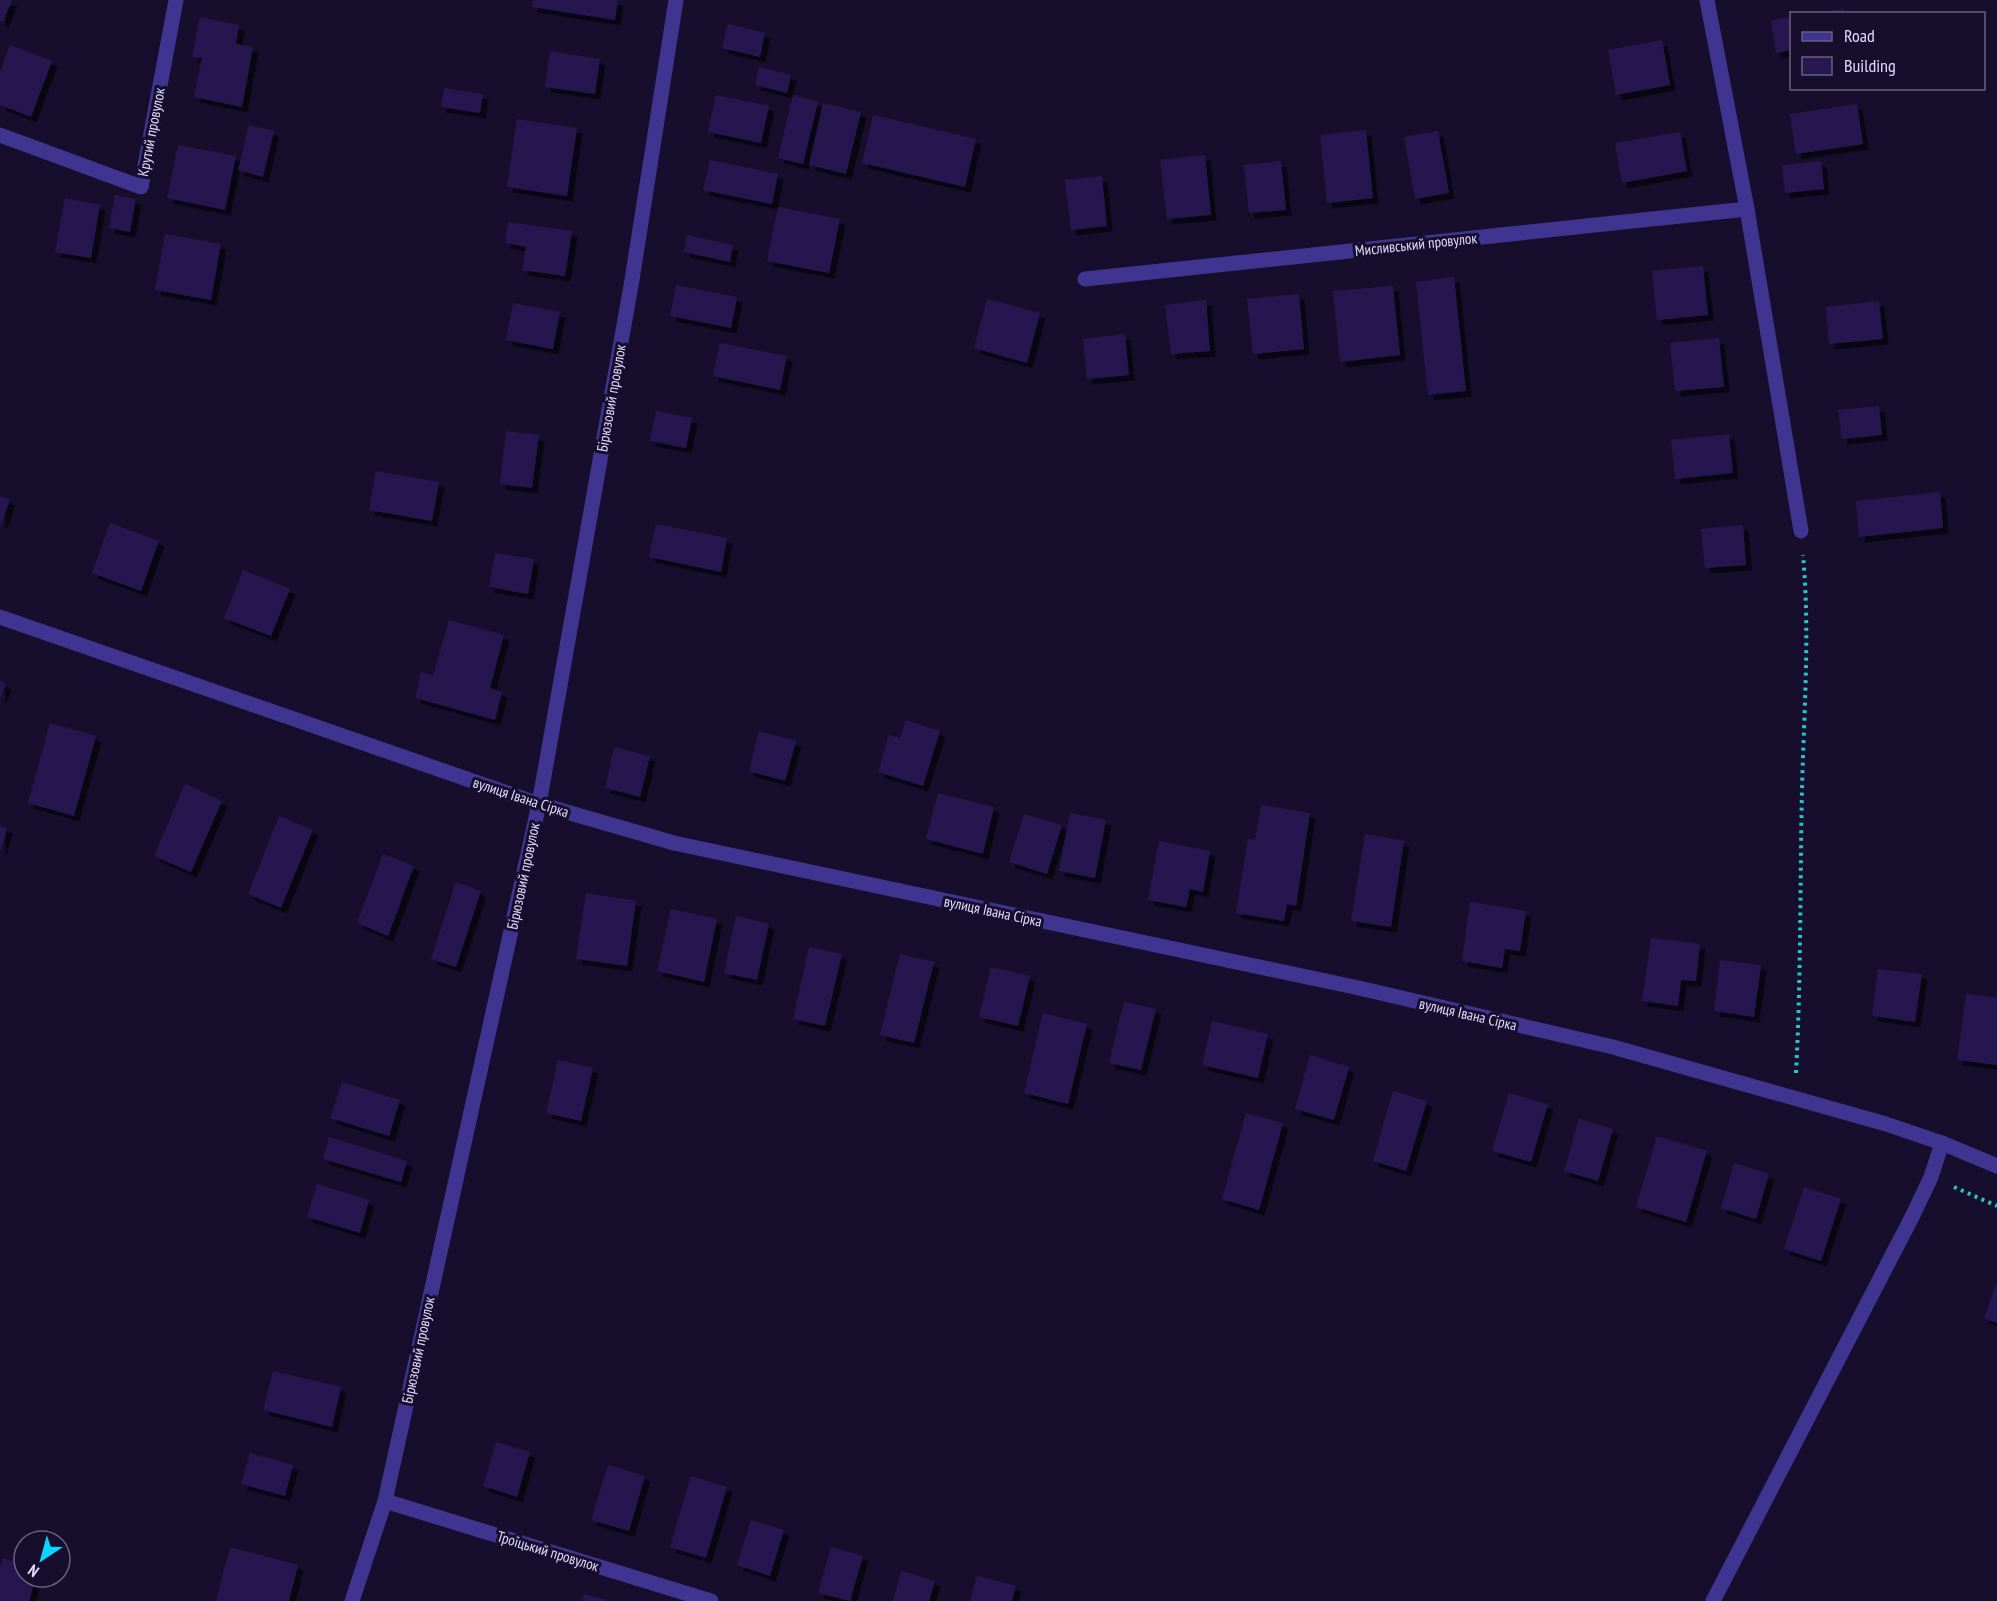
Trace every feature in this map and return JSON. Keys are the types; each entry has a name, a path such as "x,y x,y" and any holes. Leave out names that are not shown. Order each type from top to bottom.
{"street":[{"name":"Крутий провулок","path":"0,135 141,187 176,0"},
{"name":"Бірюзовий провулок","path":"352,1601 385,1501 539,804 632,280 676,0"},
{"path":"1707,0 1748,209 1801,531"},
{"name":"Мисливський провулок","path":"1085,279 1748,209"},
{"name":"вулиця Івана Сірка","path":"0,617 539,804 674,843 1359,988 1613,1047 1795,1097 1942,1143 1997,1166"},
{"path":"1713,1601 1908,1225 1931,1177 1942,1143"},
{"name":"Троїцький провулок","path":"385,1501 711,1601"}],"path":[{"path":"1795,1097 1800,1013 1802,790 1806,681 1801,531"},
{"path":"1931,1177 1997,1206"}],"building":[{"path":"0,0 12,0 3,22 0,20"},
{"path":"533,0 618,0 615,20 532,7"},
{"path":"1844,9 1845,12 1822,12"},
{"path":"200,17 239,25 236,44 253,47 242,107 194,97 202,58 192,57"},
{"path":"1790,17 1790,50 1776,53 1771,20"},
{"path":"728,24 765,33 760,57 722,48"},
{"path":"1662,40 1670,85 1616,95 1608,50"},
{"path":"10,45 52,61 31,117 0,105 0,72"},
{"path":"550,51 600,59 595,94 545,87"},
{"path":"759,67 791,75 787,93 755,85"},
{"path":"444,88 483,94 480,113 441,107"},
{"path":"716,95 769,106 761,143 708,132"},
{"path":"793,95 818,102 803,164 778,158"},
{"path":"823,103 861,112 846,174 809,165"},
{"path":"1857,104 1863,144 1796,154 1790,114"},
{"path":"873,115 976,139 965,187 862,163"},
{"path":"517,119 577,128 567,196 507,187"},
{"path":"249,125 274,131 263,177 238,170"},
{"path":"1366,130 1373,198 1327,203 1320,135"},
{"path":"1438,131 1449,193 1415,199 1404,137"},
{"path":"1680,132 1687,171 1622,183 1615,143"},
{"path":"178,145 236,156 225,210 167,198"},
{"path":"1205,155 1211,215 1167,219 1160,160"},
{"path":"710,160 778,174 772,204 703,190"},
{"path":"1281,161 1286,210 1249,213 1244,165"},
{"path":"1821,161 1824,189 1785,193 1782,165"},
{"path":"1102,176 1107,226 1071,230 1065,180"},
{"path":"115,195 136,199 130,232 109,228"},
{"path":"65,198 100,205 91,258 55,252"},
{"path":"778,207 840,219 829,273 767,261"},
{"path":"508,222 572,231 565,276 522,270 526,247 505,243"},
{"path":"165,234 221,244 211,300 155,290"},
{"path":"687,235 733,245 730,262 684,252"},
{"path":"1703,266 1708,315 1657,320 1652,271"},
{"path":"1454,277 1466,391 1428,395 1416,282"},
{"path":"676,285 737,297 731,328 670,316"},
{"path":"1393,286 1400,355 1340,362 1333,291"},
{"path":"1299,294 1304,349 1253,354 1247,299"},
{"path":"987,299 1040,313 1027,363 974,348"},
{"path":"1206,300 1210,351 1171,354 1165,305"},
{"path":"1879,301 1883,339 1829,344 1826,307"},
{"path":"513,303 560,312 553,349 506,340"},
{"path":"1125,334 1129,375 1087,379 1083,339"},
{"path":"1719,338 1724,387 1675,391 1670,343"},
{"path":"720,343 787,356 780,390 713,376"},
{"path":"1879,406 1882,435 1842,439 1838,410"},
{"path":"656,411 692,418 686,448 650,441"},
{"path":"506,431 539,435 532,488 500,484"},
{"path":"1729,434 1733,473 1675,479 1671,440"},
{"path":"376,471 439,482 432,521 369,510"},
{"path":"1940,492 1943,528 1859,537 1856,501"},
{"path":"0,496 10,500 0,527"},
{"path":"110,523 159,541 141,591 92,573"},
{"path":"656,524 727,538 721,572 649,557"},
{"path":"1743,525 1746,565 1705,568 1701,529"},
{"path":"495,553 534,559 528,594 489,587"},
{"path":"243,570 290,589 271,636 224,618"},
{"path":"449,620 504,635 490,688 502,692 495,720 415,698 421,672 433,676"},
{"path":"0,681 6,684 0,699"},
{"path":"906,720 940,731 923,786 878,772 889,735 900,738"},
{"path":"50,723 96,736 74,816 28,803"},
{"path":"759,731 796,741 785,781 749,771"},
{"path":"614,747 650,756 640,797 605,788"},
{"path":"185,784 222,801 191,872 154,856"},
{"path":"938,793 994,807 983,854 926,839"},
{"path":"1261,805 1310,813 1296,906 1287,904 1284,921 1236,913 1248,839 1255,840"},
{"path":"1070,813 1106,820 1095,878 1059,871"},
{"path":"1024,814 1062,825 1047,874 1009,862"},
{"path":"279,816 313,830 281,908 248,894"},
{"path":"0,826 7,828 1,850 0,850"},
{"path":"1365,834 1404,841 1391,927 1351,921"},
{"path":"1159,841 1210,851 1203,892 1190,889 1186,907 1148,900"},
{"path":"383,854 414,866 388,936 357,923"},
{"path":"456,882 481,891 456,967 431,959"},
{"path":"586,893 636,901 627,966 576,959"},
{"path":"1470,902 1526,911 1520,951 1505,949 1502,968 1462,961"},
{"path":"671,909 717,919 704,982 657,971"},
{"path":"736,916 769,924 757,980 724,973"},
{"path":"1651,938 1700,944 1696,981 1681,980 1678,1006 1642,1001"},
{"path":"809,947 842,954 825,1026 793,1019"},
{"path":"900,954 934,962 914,1043 880,1035"},
{"path":"1720,960 1761,965 1754,1017 1714,1011"},
{"path":"991,967 1030,976 1018,1026 979,1017"},
{"path":"1878,969 1922,974 1915,1022 1872,1016"},
{"path":"1966,994 1997,998 1997,1065 1957,1060"},
{"path":"1124,1002 1156,1009 1141,1070 1109,1063"},
{"path":"1043,1013 1087,1024 1068,1104 1024,1093"},
{"path":"1212,1021 1268,1034 1258,1078 1202,1065"},
{"path":"1310,1055 1349,1067 1334,1120 1295,1109"},
{"path":"558,1060 593,1068 581,1121 546,1113"},
{"path":"342,1082 400,1100 389,1136 330,1118"},
{"path":"1393,1091 1427,1101 1406,1171 1373,1161"},
{"path":"1509,1093 1548,1104 1531,1162 1492,1151"},
{"path":"1246,1113 1283,1123 1259,1210 1222,1199"},
{"path":"1579,1119 1613,1129 1598,1181 1564,1171"},
{"path":"1657,1136 1707,1151 1686,1222 1636,1207"},
{"path":"329,1137 407,1161 401,1182 323,1159"},
{"path":"1734,1163 1769,1174 1756,1219 1721,1208"},
{"path":"317,1184 369,1200 360,1233 307,1217"},
{"path":"1804,1187 1841,1199 1821,1261 1784,1249"},
{"path":"1997,1282 1997,1323 1984,1318"},
{"path":"273,1371 341,1387 332,1427 263,1410"},
{"path":"496,1442 530,1452 517,1497 483,1486"},
{"path":"250,1453 293,1465 285,1496 241,1484"},
{"path":"608,1465 645,1476 629,1531 591,1520"},
{"path":"691,1476 727,1487 706,1558 670,1547"},
{"path":"751,1520 784,1530 770,1576 737,1565"},
{"path":"230,1547 298,1565 289,1601 216,1601"},
{"path":"831,1547 863,1556 850,1601 818,1593"},
{"path":"3,1558 12,1561 12,1589 32,1589 29,1601 0,1601 0,1568"},
{"path":"901,1571 935,1581 929,1601 893,1601"},
{"path":"977,1576 1016,1586 1012,1601 970,1601"},
{"path":"584,1594 606,1600 606,1601 582,1601"}]}
